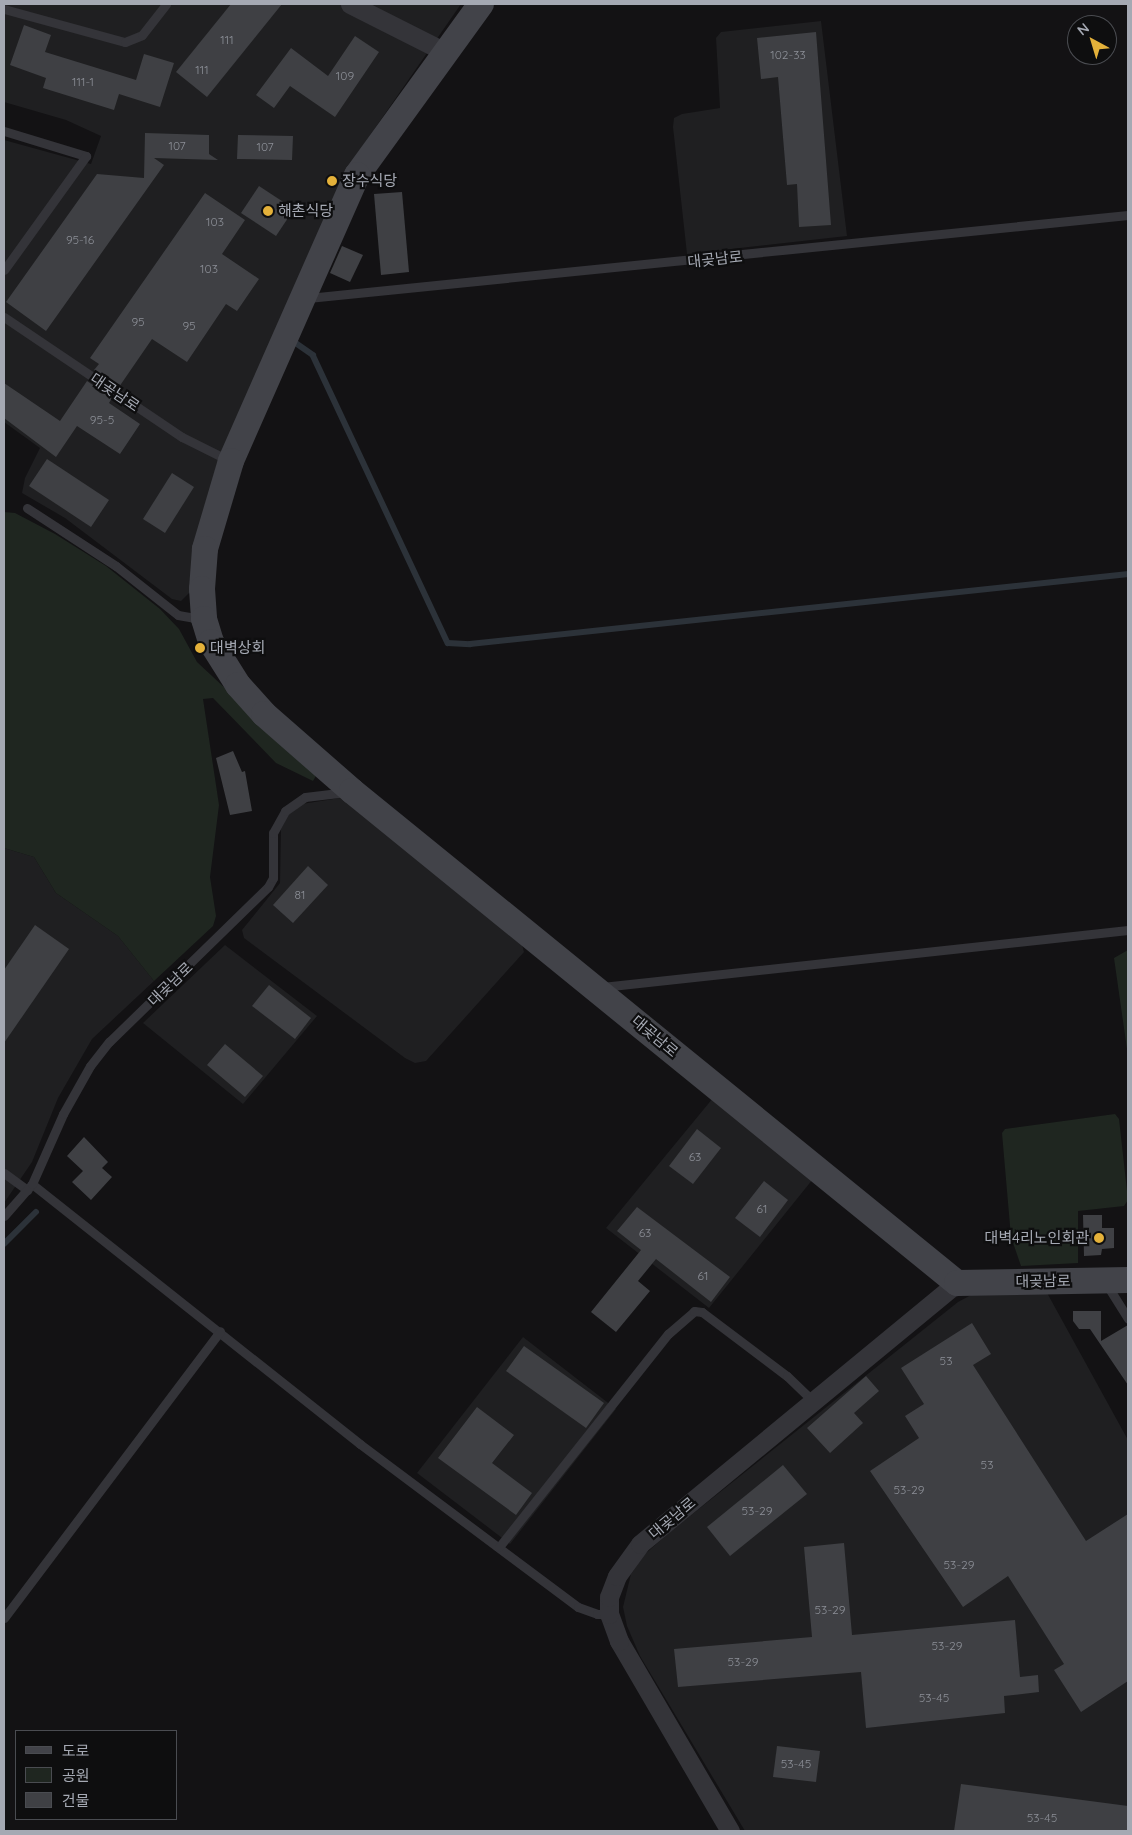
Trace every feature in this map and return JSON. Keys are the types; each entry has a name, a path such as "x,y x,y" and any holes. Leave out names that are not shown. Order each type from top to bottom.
{"street":[{"path":"350,4 445,52"},
{"name":"대곶남로","path":"481,4 357,175 231,461 205,548 204,620 211,642 238,686 264,714 352,791 597,987 957,1283"},
{"name":"대곶남로","path":"730,1831 619,1641 609,1614 609,1597 617,1576 640,1544 957,1283 1116,1280"}],"lane":[{"path":"4,9 125,42 142,34 166,4"},
{"path":"4,131 86,156 4,270"},
{"name":"대곶남로","path":"302,298 1128,215"},
{"name":"대곶남로","path":"4,317 182,437 231,461"},
{"path":"27,508 116,566 178,615 204,620"},
{"name":"대곶남로","path":"4,1216 30,1187 63,1114 90,1066 109,1042 268,887 272,878 273,833 285,811 304,797 352,791"},
{"path":"597,987 1128,930"},
{"path":"4,1173 30,1187 220,1331 360,1444 578,1607 596,1614 609,1614"},
{"path":"1116,1280 1128,1319"},
{"path":"499,1547 673,1327 694,1311 702,1312 787,1376 814,1401"},
{"path":"4,1618 220,1331"}],"shaded area":[{"path":"4,4 461,4 364,144 190,592 181,601 172,599 65,518 22,493 25,478 40,448 4,422 4,140 91,164 101,136 66,120 4,102"},
{"path":"821,21 847,236 687,254 673,127 674,118 682,114 720,108 716,38 721,32"},
{"path":"346,797 520,938 524,952 426,1061 415,1063 405,1058 244,938 242,930 280,883 281,829 289,814 302,804"},
{"path":"4,848 34,857 56,893 118,936 154,981 92,1039 58,1098 32,1162 4,1203"},
{"path":"225,945 317,1016 243,1104 143,1023"},
{"path":"713,1098 813,1179 709,1308 606,1228"},
{"path":"1046,1291 1128,1440 1128,1831 745,1831 640,1656 627,1626 623,1607 631,1574 645,1554 670,1532 958,1302 973,1294"},
{"path":"523,1337 616,1409 510,1544 417,1473"}],"green space":[{"path":"4,512 15,513 55,534 106,566 160,609 179,629 197,662 317,774 313,781 276,763 213,698 203,699 219,805 210,877 216,916 213,926 154,981 118,936 56,893 34,857 4,848"},
{"path":"1128,950 1128,1056 1114,958"},
{"path":"1115,1114 1119,1119 1128,1200 1124,1206 1078,1211 1078,1263 1021,1266 1011,1237 1002,1133 1005,1129"}],"building":[{"path":"231,4 282,4 207,97 176,72"},
{"path":"24,25 51,35 45,52 136,80 144,54 174,63 160,107 119,94 114,110 43,88 46,78 10,65"},
{"path":"816,32 831,225 799,227 797,184 787,185 778,77 761,79 757,38"},
{"path":"355,36 379,52 335,117 290,86 274,108 256,95 291,48 328,76"},
{"path":"145,133 209,135 209,154 218,160 154,158 164,165 46,331 6,302 97,174 144,178"},
{"path":"238,135 293,136 292,160 237,159"},
{"name":"해촌식당","path":"259,186 294,209 276,236 241,213"},
{"path":"402,192 409,272 381,275 374,194"},
{"path":"205,193 245,220 222,254 259,279 237,311 226,304 187,362 152,339 119,387 94,370 99,364 90,358"},
{"path":"342,246 363,255 350,282 330,273"},
{"path":"87,381 112,398 109,403 140,424 120,454 77,426 56,457 4,418 4,383 60,421"},
{"path":"47,459 109,500 91,527 29,486"},
{"path":"172,473 194,487 165,533 143,519"},
{"path":"233,751 242,772 245,771 252,811 230,815 216,758"},
{"path":"308,866 328,885 293,923 273,905"},
{"path":"35,925 69,949 4,1043 4,970"},
{"path":"269,985 311,1018 295,1039 252,1006"},
{"path":"225,1044 263,1076 245,1097 207,1065"},
{"path":"697,1129 721,1148 693,1184 669,1166"},
{"path":"84,1137 108,1162 102,1168 112,1177 91,1200 72,1182 83,1171 67,1156"},
{"path":"764,1181 788,1200 760,1237 735,1218"},
{"path":"637,1207 730,1277 711,1302 656,1259 638,1281 650,1291 616,1332 591,1312 641,1250 617,1231"},
{"name":"대벽4리노인회관","path":"1083,1215 1102,1215 1102,1228 1114,1228 1114,1248 1102,1249 1101,1255 1084,1256"},
{"path":"1073,1311 1101,1311 1101,1341 1128,1325 1128,1385 1090,1329 1079,1329 1073,1321"},
{"path":"972,1323 991,1354 973,1365 1086,1541 1128,1514 1128,1681 1081,1712 1054,1670 1064,1664 1008,1576 963,1607 870,1471 919,1438 905,1416 924,1404 901,1368"},
{"path":"524,1346 604,1403 586,1428 506,1371"},
{"path":"866,1376 879,1391 854,1413 863,1423 830,1453 807,1428"},
{"path":"477,1407 514,1435 492,1463 532,1493 516,1515 438,1458"},
{"path":"783,1465 807,1494 730,1556 707,1527"},
{"path":"844,1543 852,1635 1015,1620 1020,1677 1038,1675 1039,1692 1004,1696 1005,1713 866,1728 861,1672 678,1687 674,1649 812,1637 804,1547"},
{"path":"777,1746 820,1751 816,1782 773,1777"},
{"path":"961,1784 1128,1806 1128,1831 954,1831"}],"waterway":[{"path":"296,343 313,355 448,643 470,644 1128,574"},
{"path":"4,1244 36,1212"}],"place":[{"name":"장수식당","path":"332,181"},
{"name":"해촌식당","path":"268,211"},
{"name":"대벽상회","path":"200,648"},
{"name":"대벽4리노인회관","path":"1099,1238"}]}
